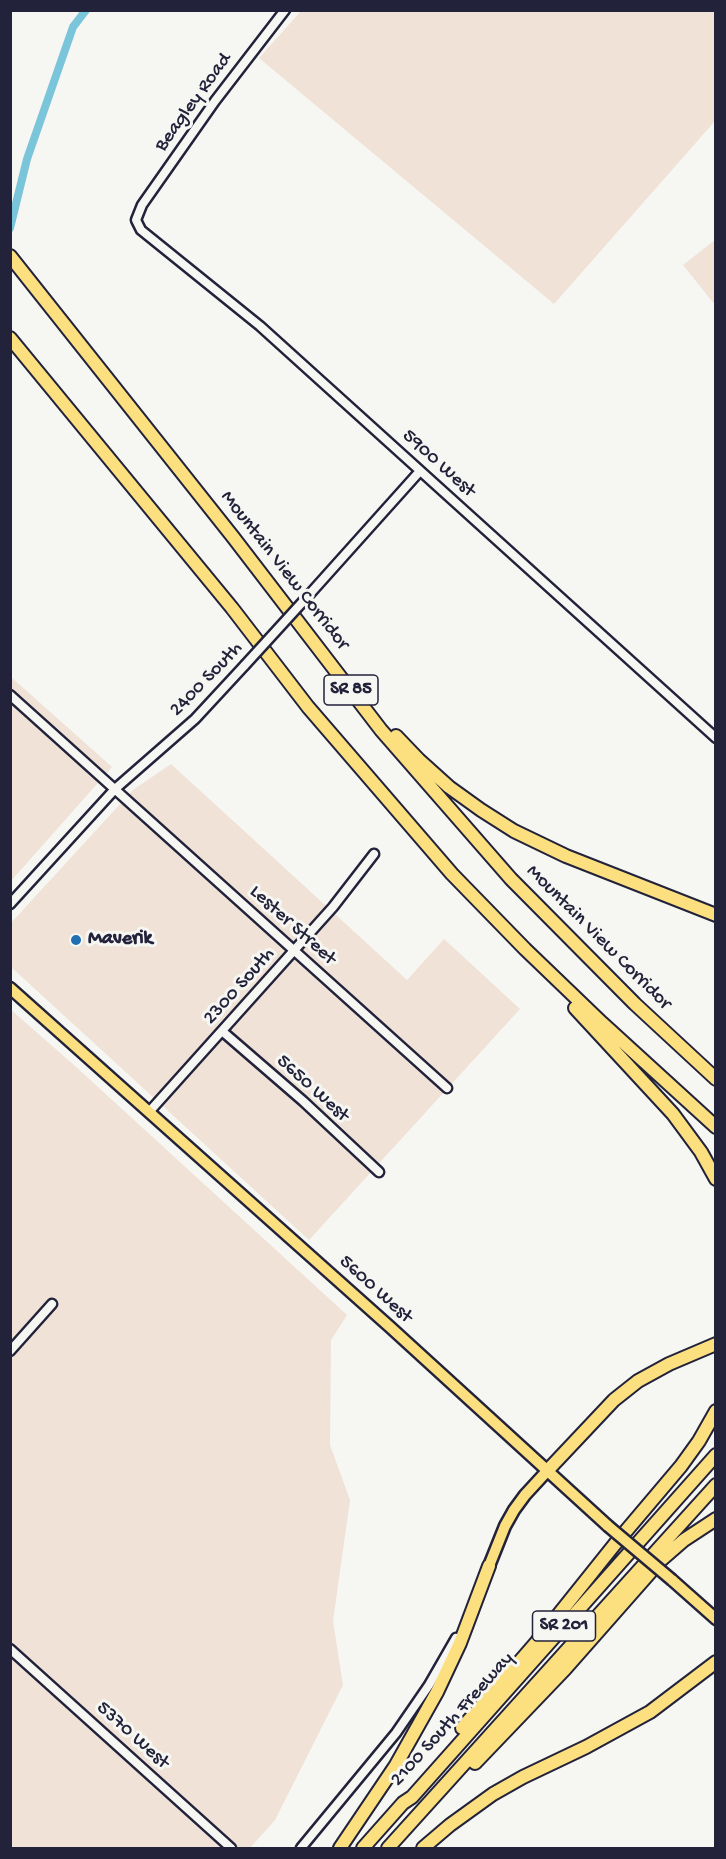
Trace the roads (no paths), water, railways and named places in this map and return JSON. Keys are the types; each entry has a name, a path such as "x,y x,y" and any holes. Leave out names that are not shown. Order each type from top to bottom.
{"highway":[{"name":"Mountain View Corridor","path":"10,256 329,660 381,730 511,879 627,996 716,1079"},
{"name":"SR 85","path":"10,338 232,608 308,707 452,874 525,949 716,1126"},
{"path":"329,660 419,760 449,787 481,810 514,831 548,848 716,915"},
{"path":"452,874 479,906 673,1114 701,1152 716,1179"},
{"path":"548,1470 614,1400 638,1381 648,1374 716,1344"},
{"path":"403,1803 681,1466 699,1442 716,1411"},
{"name":"2100 South Freeway","path":"363,1848 403,1803 412,1797 716,1455"},
{"name":"2100 South Freeway","path":"387,1848 716,1485"},
{"path":"420,1811 445,1795 565,1669 661,1560 684,1540 716,1519"},
{"path":"340,1848 396,1765 436,1692 460,1643 489,1566"},
{"path":"423,1848 486,1798 523,1777 586,1748 650,1712 716,1662"}],"main road":[{"name":"5600 West","path":"10,988 608,1526 716,1619"},
{"path":"489,1566 509,1518 525,1495 548,1470"}],"street":[{"name":"Beagley Road","path":"136,220 142,205 215,101 285,10"},
{"name":"5900 West","path":"136,220 144,234 260,326 716,738"},
{"name":"2400 South","path":"10,904 115,789 195,719 420,471"},
{"name":"Lester Street","path":"10,695 447,1088"},
{"name":"2300 South","path":"149,1112 295,951 349,889 374,854"},
{"name":"5650 West","path":"222,1031 303,1101 379,1172"},
{"path":"10,1351 52,1304"},
{"path":"301,1848 396,1733 421,1698 456,1638 489,1566"},
{"name":"5370 West","path":"10,1649 231,1848"}],"waterway":[{"path":"10,228 27,159 73,27 86,10"}],"place":[{"name":"Maverik","path":"76,940"}]}
